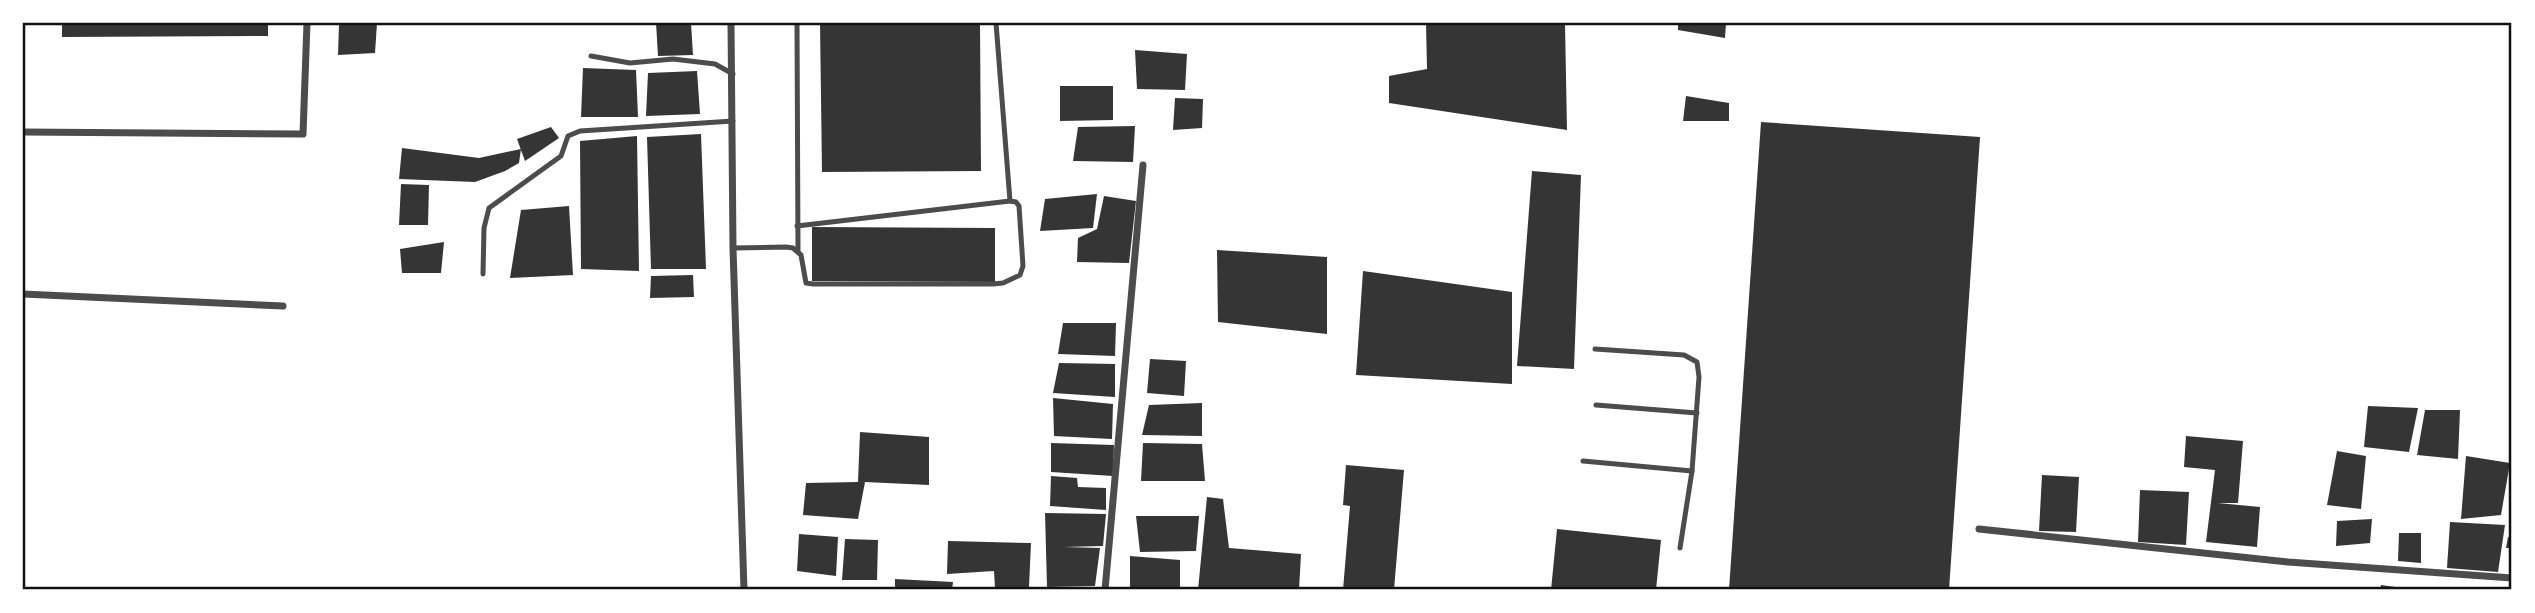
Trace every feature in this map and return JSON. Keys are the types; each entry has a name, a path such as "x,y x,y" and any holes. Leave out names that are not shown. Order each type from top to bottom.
{"street":[{"path":"23,132 303,134 307,23"},
{"path":"731,23 733,248 744,590"},
{"path":"1105,590 1143,165"},
{"path":"23,294 283,306"},
{"path":"1979,529 2288,562 2512,578"}],"lane":[{"path":"797,23 797,226 798,251 806,283 1003,283 1020,275 1023,266 1019,206 1016,202 797,226"},
{"path":"996,23 1010,201"},
{"path":"591,56 630,63 673,59 715,64 733,74"},
{"path":"484,274 484,228 489,208 561,156 568,136 580,131 733,121"},
{"path":"733,248 786,247 798,251"},
{"path":"1595,349 1684,355 1697,362 1699,377 1692,471 1680,548"},
{"path":"1596,405 1697,413"},
{"path":"1583,461 1692,471"}],"building":[{"path":"62,23 268,23 268,36 62,37"},
{"path":"339,23 377,23 375,53 338,55"},
{"path":"656,23 691,23 693,55 658,56"},
{"path":"820,23 980,23 981,171 822,172"},
{"path":"1426,23 1565,24 1567,130 1389,103 1389,76 1427,69"},
{"path":"1678,23 1726,23 1725,38 1678,30"},
{"path":"1135,50 1187,54 1185,90 1137,89"},
{"path":"583,68 636,70 638,117 581,117"},
{"path":"697,71 700,114 646,116 648,73"},
{"path":"1060,86 1113,86 1113,120 1060,121"},
{"path":"1686,96 1729,103 1729,121 1683,121"},
{"path":"1175,98 1203,99 1202,128 1173,130"},
{"path":"1761,122 1980,137 1949,590 1729,590"},
{"path":"1135,126 1133,162 1073,161 1078,127"},
{"path":"551,127 559,138 525,161 517,139"},
{"path":"701,134 706,269 651,269 647,137"},
{"path":"637,136 639,271 581,269 580,141"},
{"path":"402,148 479,158 521,149 519,163 475,182 399,179"},
{"path":"1532,171 1581,175 1574,369 1517,366"},
{"path":"401,184 429,185 428,225 399,225"},
{"path":"1097,194 1093,228 1040,231 1045,199"},
{"path":"1104,196 1136,201 1129,263 1077,262 1078,238 1097,229"},
{"path":"569,206 573,275 510,278 521,210"},
{"path":"812,227 995,228 995,282 812,281"},
{"path":"444,242 441,273 402,273 400,249"},
{"path":"1217,250 1327,257 1327,334 1218,322"},
{"path":"1363,271 1512,292 1512,384 1356,375"},
{"path":"693,275 694,297 650,298 651,276"},
{"path":"1063,323 1116,323 1115,356 1058,354"},
{"path":"1150,359 1186,361 1184,396 1147,393"},
{"path":"1059,363 1115,364 1115,397 1053,393"},
{"path":"1053,398 1113,404 1112,439 1054,436"},
{"path":"1202,403 1202,436 1142,435 1149,405"},
{"path":"2368,406 2418,408 2409,452 2364,447"},
{"path":"2425,410 2460,410 2458,459 2417,455"},
{"path":"860,432 929,437 929,485 865,482 858,519 803,515 806,483 858,482"},
{"path":"2186,436 2243,441 2238,503 2218,503 2260,507 2257,547 2206,542 2215,470 2184,467"},
{"path":"1051,443 1114,445 1113,476 1051,472"},
{"path":"1143,443 1202,444 1205,481 1141,481"},
{"path":"2337,451 2366,456 2361,509 2327,505"},
{"path":"2466,456 2510,463 2501,515 2461,519"},
{"path":"1346,465 1404,470 1394,590 1343,590 1350,506 1343,505"},
{"path":"2042,475 2079,477 2076,532 2039,531"},
{"path":"1051,476 1077,478 1078,487 1106,488 1106,510 1050,506"},
{"path":"2140,490 2189,492 2186,545 2138,542"},
{"path":"1207,497 1223,499 1229,548 1301,554 1299,590 1198,590"},
{"path":"1045,513 1106,514 1103,546 1064,547 1100,548 1095,586 1047,587"},
{"path":"1136,516 1199,516 1196,551 1140,552"},
{"path":"2372,519 2370,543 2336,546 2337,521"},
{"path":"2450,522 2505,525 2498,572 2447,568"},
{"path":"1557,529 1661,540 1656,590 1551,590"},
{"path":"2399,533 2421,533 2421,563 2398,561"},
{"path":"799,534 838,537 836,576 797,571"},
{"path":"2508,537 2512,537 2512,548 2506,548"},
{"path":"845,539 878,540 877,580 842,580"},
{"path":"948,541 1031,543 1029,587 995,588 994,571 947,574"},
{"path":"1130,556 1180,560 1180,590 1130,590"},
{"path":"895,579 953,582 952,590 895,590"},
{"path":"2381,585 2409,589 2409,590 2380,590"}]}
